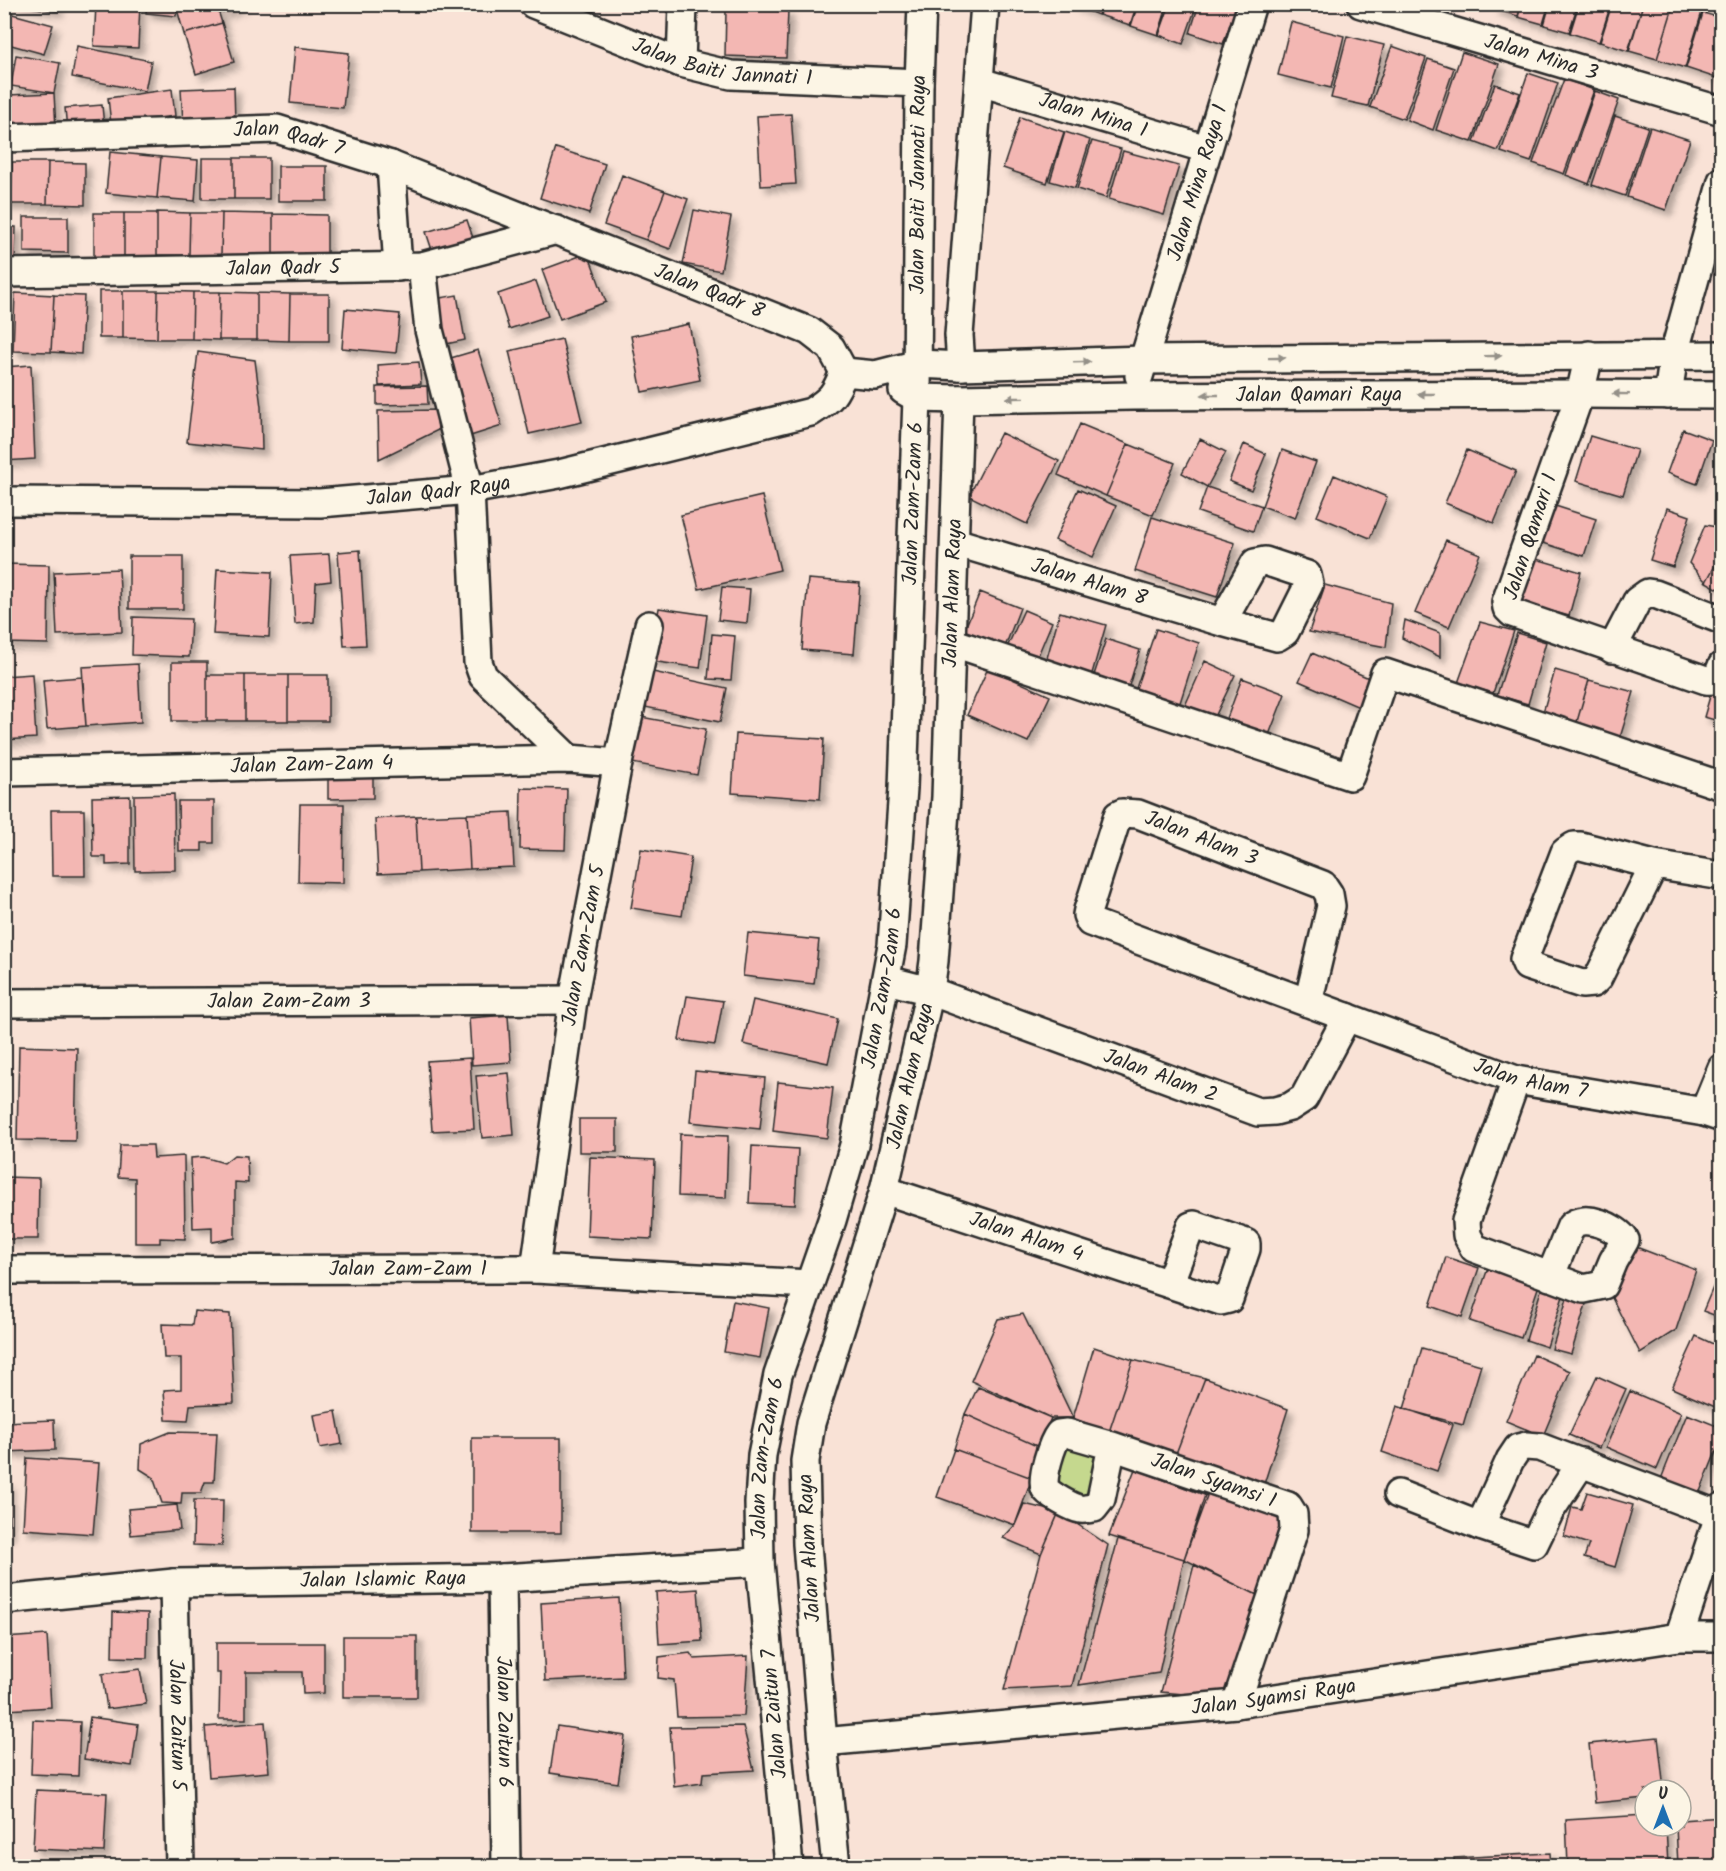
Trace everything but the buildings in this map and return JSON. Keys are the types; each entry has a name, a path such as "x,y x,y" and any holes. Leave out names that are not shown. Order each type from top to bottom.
{"street":[{"name":"Jalan Baiti Jannati 1","path":"533,4 681,63 732,75 919,83"},
{"path":"681,63 683,4"},
{"name":"Jalan Baiti Jannati Raya","path":"917,398 919,83 922,4"},
{"path":"961,366 959,335 986,4"},
{"name":"Jalan Mina Raya 1","path":"1133,396 1252,4"},
{"name":"Jalan Mina 3","path":"1361,4 1722,111"},
{"name":"Jalan Mina 1","path":"980,82 1207,149"},
{"name":"Jalan Qadr 7","path":"4,138 277,129 391,165 557,230"},
{"path":"391,165 410,267 429,330 470,490 478,662 483,676 569,759"},
{"path":"1668,395 1674,354 1722,181"},
{"name":"Jalan Qadr 5","path":"4,273 410,267 557,230"},
{"name":"Jalan Qadr 8","path":"557,230 809,331 831,348 844,372"},
{"name":"Jalan Qamari 1","path":"1589,355 1580,394 1506,602 1507,608 1512,613 1706,680 1714,680 1722,666"},
{"name":"Jalan Qamari Raya","path":"876,375 918,364 961,366 1143,360 1722,355"},
{"path":"844,372 876,375 917,398"},
{"name":"Jalan Qadr Raya","path":"4,501 320,503 470,490 559,474 811,412 828,401 844,372"},
{"name":"Jalan Qamari Raya","path":"917,398 1722,395"},
{"name":"Jalan Zam-Zam 6","path":"760,1562 759,1502 762,1455 778,1375 832,1220 854,1145 892,945 903,788 917,398"},
{"name":"Jalan Alam Raya","path":"836,1866 823,1742 807,1544 805,1461 811,1423 884,1190 930,991 946,797 959,399"},
{"name":"Jalan Alam 8","path":"955,542 1222,622"},
{"path":"1612,649 1637,601 1648,593 1722,620"},
{"name":"Jalan Zam-Zam 5","path":"535,1269 573,1000 618,763 649,625"},
{"path":"951,642 1350,776 1385,673 1722,786"},
{"name":"Jalan Zam-Zam 4","path":"4,772 569,759 618,763"},
{"name":"Jalan Alam 3","path":"1308,1003 1331,906 1327,889 1323,885 1138,814 1118,815 1088,910 1087,915 1090,922 1308,1003 1347,1017"},
{"path":"1654,865 1598,978 1593,983 1582,984 1527,966 1524,959 1568,848 1581,846 1654,865 1722,876"},
{"name":"Jalan Alam 2","path":"887,980 930,991 1258,1112 1275,1112 1290,1107 1304,1098 1347,1017"},
{"name":"Jalan Zam-Zam 3","path":"4,1003 573,1000"},
{"name":"Jalan Alam 7","path":"1347,1017 1516,1080 1713,1115"},
{"path":"1713,1115 1722,1068"},
{"path":"1516,1080 1466,1221 1467,1235 1474,1248 1550,1277"},
{"name":"Jalan Alam 4","path":"884,1190 1169,1284"},
{"name":"Jalan Zam-Zam 1","path":"4,1270 535,1269 809,1284"},
{"name":"Jalan Syamsi 1","path":"1112,1446 1288,1506 1293,1514 1294,1530 1236,1704"},
{"path":"1480,1526 1510,1460 1518,1448 1526,1446 1539,1447 1720,1511 1679,1637"},
{"path":"1398,1494 1534,1544 1550,1511 1582,1462"},
{"name":"Jalan Islamic Raya","path":"4,1599 174,1583 502,1578 760,1562"},
{"name":"Jalan Zaitun 7","path":"760,1562 789,1866"},
{"name":"Jalan Zaitun 6","path":"502,1578 506,1866"},
{"name":"Jalan Zaitun 5","path":"174,1583 180,1866"},
{"name":"Jalan Syamsi Raya","path":"823,1742 1236,1704 1679,1637 1722,1636"}],"green space":[{"path":"1059,1434 1103,1449 1094,1508 1045,1489"}]}
